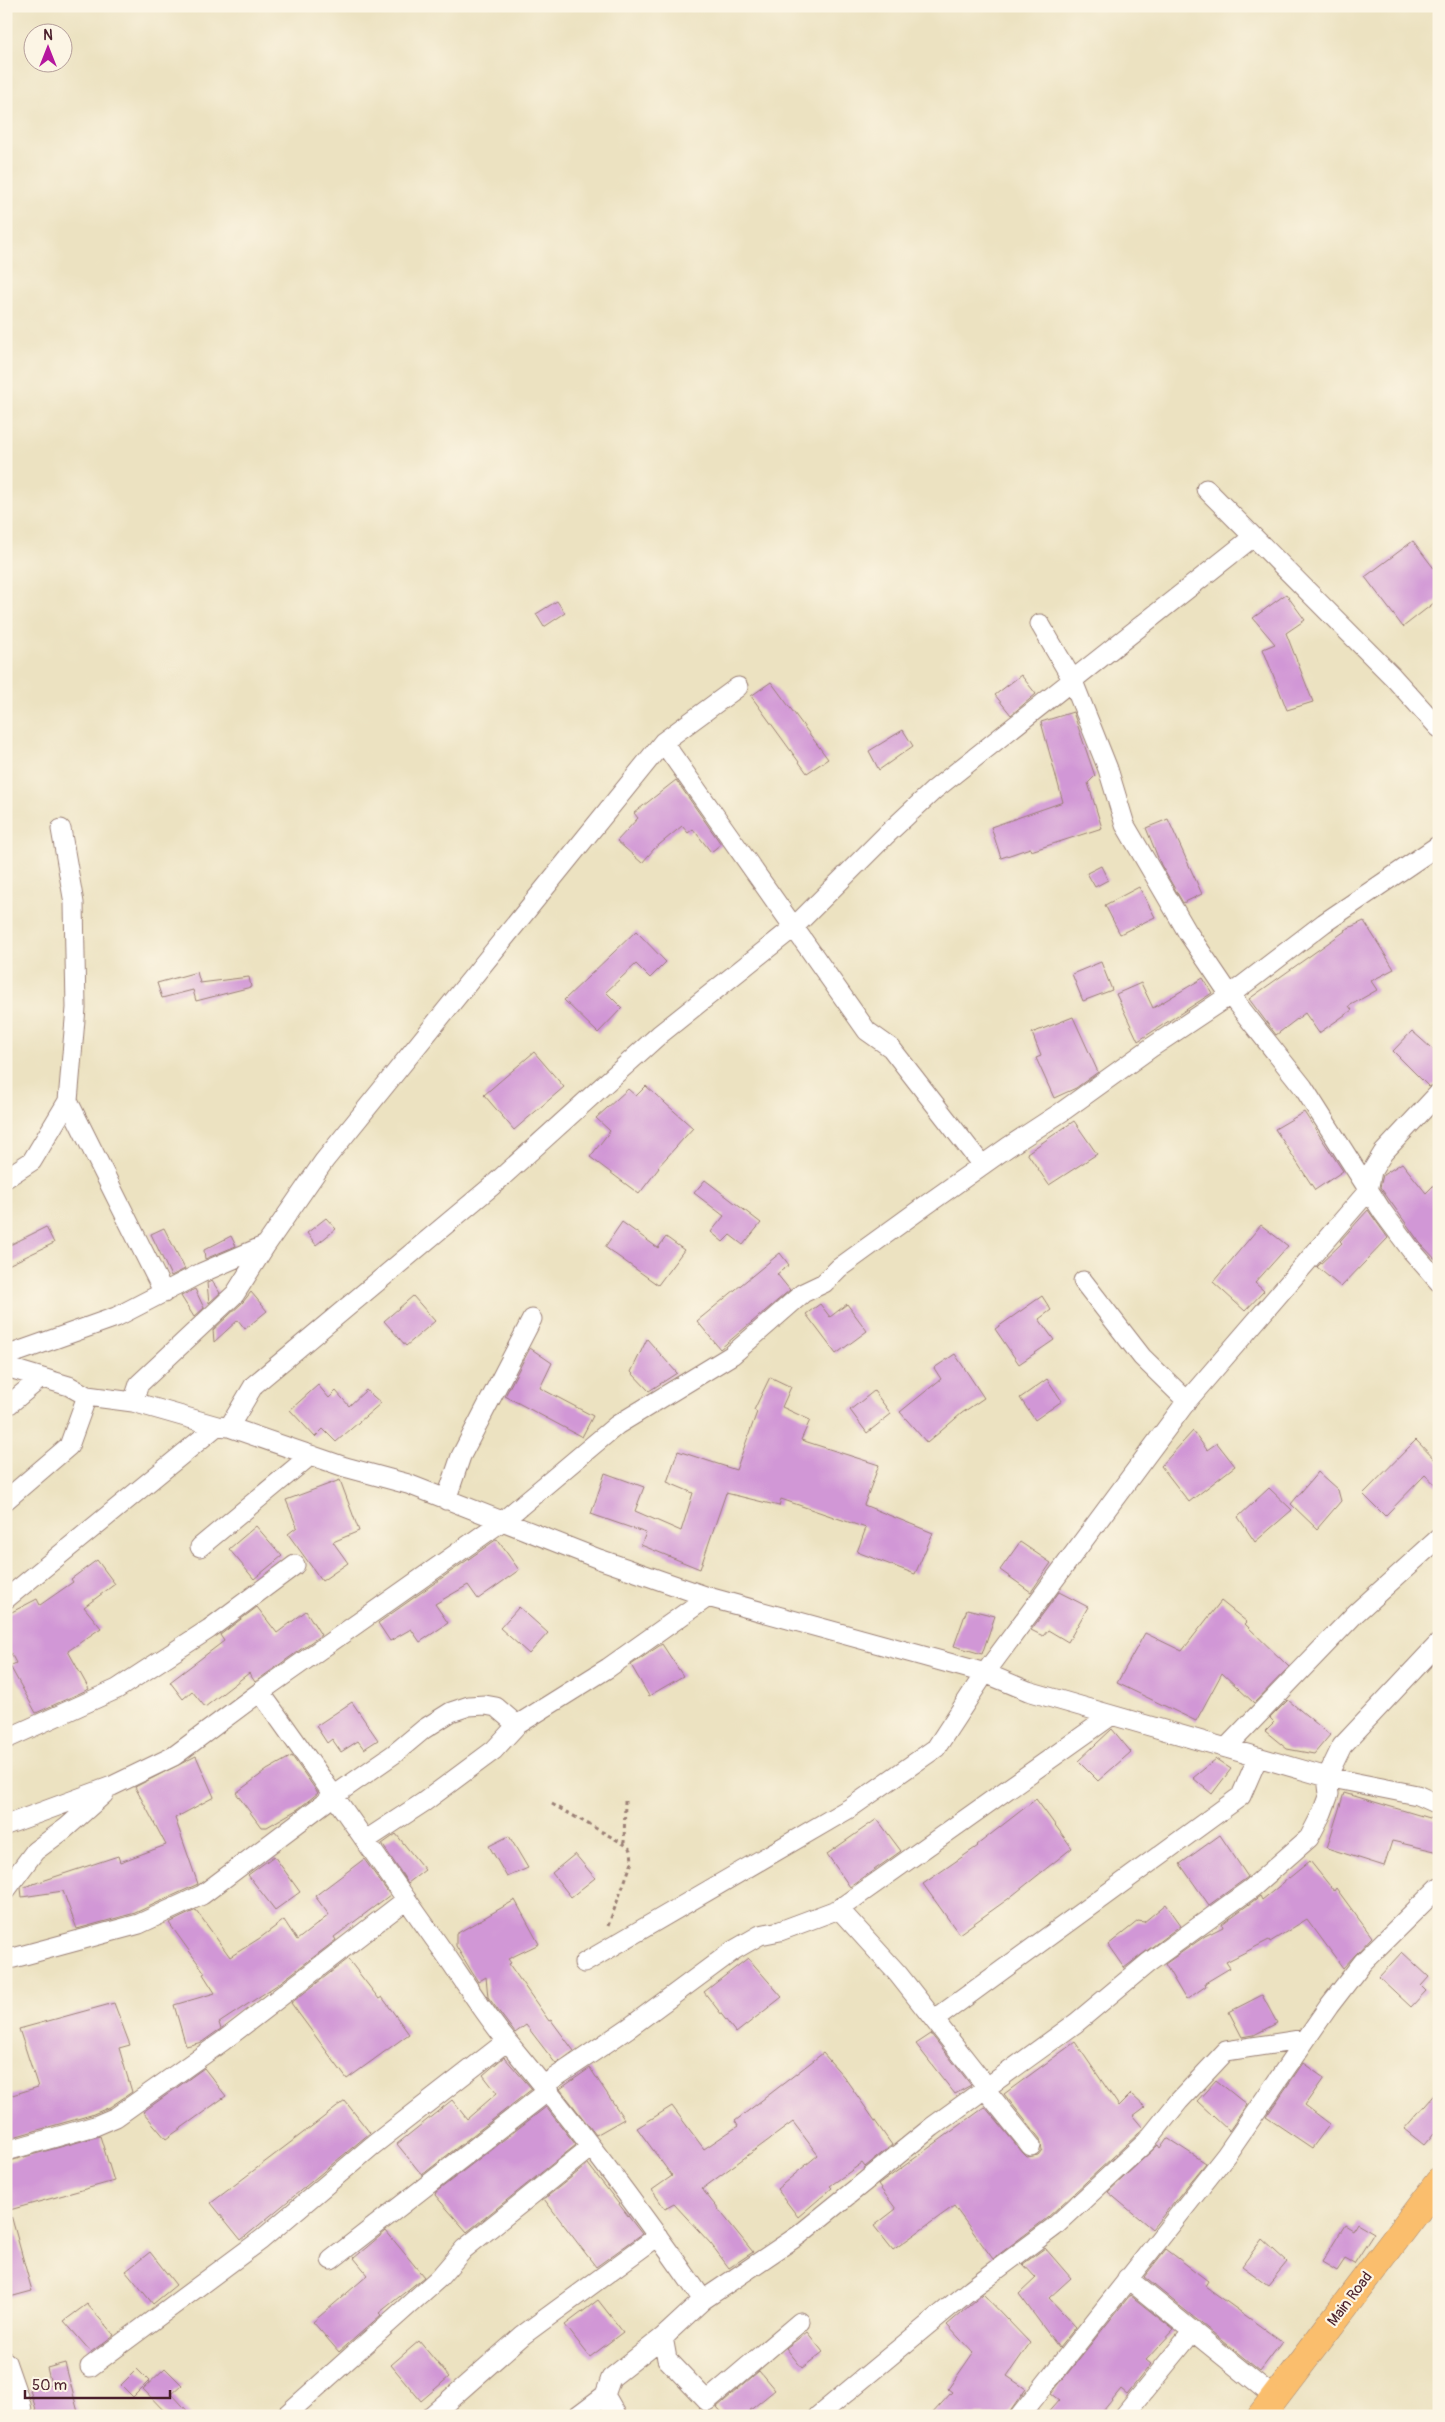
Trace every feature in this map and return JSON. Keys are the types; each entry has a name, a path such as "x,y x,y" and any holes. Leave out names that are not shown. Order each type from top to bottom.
{"main road":[{"name":"Main Road","path":"1267,2407 1439,2182"}],"street":[{"path":"1206,489 1392,676 1439,728"},
{"path":"6,1599 223,1426 254,1385 492,1186 659,1035 793,928 934,790 1253,536"},
{"path":"1040,624 1072,679 1108,769 1125,825 1188,933 1230,996 1303,1087 1368,1191 1411,1250 1439,1282"},
{"path":"133,1402 140,1384 235,1294 324,1161 663,742 738,688"},
{"path":"663,742 867,1031 891,1048 982,1165"},
{"path":"6,1178 32,1161 68,1101 76,1008 74,903 60,829"},
{"path":"6,1825 112,1786 174,1756 260,1692 504,1520 617,1424 732,1355 803,1293 824,1283 838,1268 982,1165 1063,1111 1152,1047 1230,996 1324,923 1439,845"},
{"path":"591,1959 850,1808 936,1748 986,1673 1187,1401 1368,1191 1372,1171 1383,1153 1439,1093"},
{"path":"68,1101 164,1293"},
{"path":"6,1356 116,1317 266,1245"},
{"path":"1083,1281 1142,1357 1187,1401"},
{"path":"446,1500 462,1456 532,1319"},
{"path":"6,1367 69,1386 87,1396 133,1402 223,1426 345,1467 408,1484 446,1500 504,1520 599,1559 708,1597 986,1673 1028,1691 1112,1716 1327,1777 1418,1795 1439,1805"},
{"path":"6,1407 41,1378"},
{"path":"6,1500 70,1446 87,1396"},
{"path":"200,1547 311,1455"},
{"path":"1226,1748 1356,1613 1439,1538"},
{"path":"6,1739 117,1689 209,1629 295,1565"},
{"path":"366,1840 424,1802 486,1756 517,1725 608,1668 708,1597"},
{"path":"577,2416 605,2395 611,2378 663,2337 703,2300 799,2235 932,2127 1076,2022 1148,1963 1252,1888 1309,1838 1329,1794 1327,1777 1342,1746 1439,1643"},
{"path":"260,1692 335,1795 406,1900 507,2040 591,2147 703,2300"},
{"path":"6,1960 140,1924 202,1895 335,1795 394,1754 424,1729 451,1712 469,1706 486,1705 496,1708 517,1725"},
{"path":"330,2260 546,2088 734,1950 760,1935 780,1931 839,1909 1112,1716"},
{"path":"934,2020 1241,1796 1258,1757"},
{"path":"6,1890 35,1851 66,1828 112,1786"},
{"path":"1020,2416 1127,2278 1226,2156 1306,2039 1364,1962 1439,1887"},
{"path":"6,2151 95,2126 116,2117 223,2040 406,1900"},
{"path":"839,1909 898,1974 1031,2146"},
{"path":"818,2416 971,2289 1054,2227 1146,2142 1179,2101 1226,2051 1306,2039"},
{"path":"90,2367 262,2240 372,2146 507,2040"},
{"path":"285,2416 440,2278 464,2249 591,2147"},
{"path":"431,2416 523,2335 658,2236"},
{"path":"1127,2278 1193,2331 1267,2407"},
{"path":"663,2337 667,2358 706,2401 800,2322"},
{"path":"1124,2416 1193,2331"},
{"path":"6,2362 23,2416"},
{"path":"605,2395 617,2416"}],"path":[{"path":"624,1844 625,1801"},
{"path":"552,1804 624,1844 630,1850 632,1862 591,1959"}],"building":[{"path":"1413,541 1439,575 1439,599 1403,627 1365,577"},
{"path":"1286,594 1305,620 1286,633 1313,702 1287,710 1263,649 1275,644 1253,618"},
{"path":"557,601 565,613 544,627 536,614"},
{"path":"1021,675 1036,694 1011,715 995,695"},
{"path":"771,682 828,759 807,773 751,696"},
{"path":"1073,712 1095,776 1088,783 1102,828 1031,851 1030,848 1001,858 991,827 1063,802 1041,722"},
{"path":"903,730 913,746 879,770 869,751"},
{"path":"676,780 721,844 711,852 693,829 688,833 682,826 654,849 642,863 617,841 638,818 634,813"},
{"path":"1168,819 1202,894 1183,903 1161,865 1146,828"},
{"path":"1101,866 1108,880 1095,887 1087,873"},
{"path":"1139,887 1155,917 1120,934 1105,905"},
{"path":"1364,921 1394,969 1371,981 1377,990 1349,1006 1352,1010 1319,1033 1305,1013 1276,1035 1249,999 1344,930"},
{"path":"636,931 666,962 650,978 636,964 606,992 622,1008 598,1033 564,1000"},
{"path":"1101,962 1112,990 1083,1001 1072,974"},
{"path":"197,972 200,983 249,977 251,987 196,1001 193,990 162,998 157,983"},
{"path":"1203,978 1212,993 1138,1041 1116,994 1141,983 1153,1008"},
{"path":"1073,1017 1098,1072 1076,1088 1054,1098 1036,1058 1041,1056 1032,1033"},
{"path":"1412,1031 1439,1055 1439,1082 1429,1087 1393,1051"},
{"path":"534,1052 564,1087 514,1130 484,1095"},
{"path":"646,1086 693,1128 658,1167 639,1194 590,1157 610,1131 596,1118 628,1089 636,1096"},
{"path":"1304,1112 1343,1171 1315,1190 1275,1129"},
{"path":"1074,1121 1097,1154 1049,1185 1027,1153"},
{"path":"1402,1163 1426,1193 1439,1180 1439,1263 1420,1243 1380,1187 1383,1175"},
{"path":"705,1180 761,1223 743,1245 730,1235 723,1242 711,1232 724,1216 694,1193"},
{"path":"1368,1210 1388,1238 1341,1287 1317,1267 1342,1243 1340,1241"},
{"path":"326,1218 336,1229 316,1245 307,1233"},
{"path":"622,1222 658,1248 666,1237 684,1250 658,1285 605,1247"},
{"path":"1261,1225 1288,1246 1255,1283 1264,1291 1245,1311 1213,1282"},
{"path":"46,1227 54,1243 6,1266 6,1247"},
{"path":"164,1228 185,1269 171,1276 151,1234"},
{"path":"231,1236 236,1246 205,1259 204,1250"},
{"path":"780,1253 789,1265 777,1274 790,1290 720,1349 697,1321"},
{"path":"212,1281 220,1293 209,1303 207,1283"},
{"path":"195,1289 204,1308 194,1317 181,1296"},
{"path":"251,1292 267,1311 245,1329 238,1320 214,1342 213,1330"},
{"path":"413,1296 435,1321 406,1346 384,1321"},
{"path":"1042,1296 1051,1310 1039,1319 1054,1340 1019,1364 995,1329"},
{"path":"820,1304 830,1317 847,1304 867,1331 836,1354 806,1314"},
{"path":"647,1339 677,1373 649,1391 631,1372"},
{"path":"530,1348 552,1363 540,1388 593,1416 582,1437 505,1396"},
{"path":"955,1354 984,1398 962,1413 927,1443 900,1412 941,1379 934,1368"},
{"path":"770,1377 791,1387 782,1407 810,1420 801,1440 879,1465 864,1505 933,1533 915,1574 857,1552 866,1528 781,1499 779,1506 726,1493 700,1569 641,1545 646,1533 591,1514 605,1473 644,1487 635,1511 681,1531 693,1493 667,1482 678,1451 736,1470 757,1412 754,1410"},
{"path":"1047,1379 1062,1401 1035,1420 1020,1398"},
{"path":"318,1385 329,1398 336,1391 349,1406 366,1390 381,1403 336,1442 323,1429 315,1437 290,1410"},
{"path":"874,1391 891,1414 867,1433 850,1410"},
{"path":"1193,1431 1207,1450 1217,1443 1235,1466 1189,1502 1161,1466"},
{"path":"1416,1440 1439,1464 1439,1488 1425,1475 1385,1516 1363,1494"},
{"path":"1318,1472 1338,1490 1341,1501 1317,1529 1291,1504"},
{"path":"340,1480 359,1531 333,1542 348,1563 322,1581 288,1534 297,1527 286,1500"},
{"path":"1269,1488 1292,1510 1255,1542 1238,1517"},
{"path":"256,1526 282,1556 254,1579 229,1549"},
{"path":"497,1539 519,1570 478,1599 468,1585 435,1604 448,1623 420,1642 411,1629 390,1641 378,1623"},
{"path":"1020,1542 1051,1563 1031,1592 1000,1570"},
{"path":"97,1560 115,1584 84,1607 101,1628 68,1651 89,1689 36,1713 10,1666 16,1663 6,1644 6,1615 37,1599 40,1605 73,1582 71,1579"},
{"path":"1059,1592 1088,1607 1068,1642 1048,1630 1043,1636 1031,1630"},
{"path":"1221,1601 1247,1622 1245,1624 1289,1667 1254,1703 1222,1673 1196,1721 1117,1683 1145,1633 1182,1651"},
{"path":"257,1607 277,1633 306,1611 321,1635 255,1682 249,1673 205,1707 192,1691 183,1699 170,1682 224,1641 220,1635"},
{"path":"519,1607 548,1633 529,1654 500,1628"},
{"path":"967,1609 995,1616 982,1654 954,1646"},
{"path":"662,1644 683,1676 649,1696 631,1665"},
{"path":"1288,1700 1330,1735 1314,1754 1287,1749 1265,1731 1274,1722 1270,1718"},
{"path":"352,1702 378,1740 364,1749 358,1741 341,1752 332,1739 327,1743 316,1726"},
{"path":"1112,1729 1131,1752 1098,1781 1078,1761"},
{"path":"196,1756 214,1797 175,1818 198,1884 135,1913 77,1929 63,1891 22,1897 21,1888 118,1856 120,1862 166,1845 135,1787"},
{"path":"292,1756 318,1793 298,1809 267,1827 261,1827 236,1793 267,1770"},
{"path":"1216,1759 1231,1769 1212,1794 1193,1778"},
{"path":"1344,1793 1439,1821 1439,1852 1392,1841 1384,1866 1327,1848"},
{"path":"1036,1799 1072,1848 1008,1899 959,1934 923,1884 978,1846"},
{"path":"877,1819 901,1851 850,1887 827,1854"},
{"path":"396,1834 425,1870 408,1883 382,1844"},
{"path":"1220,1835 1248,1877 1209,1905 1180,1864"},
{"path":"509,1836 528,1868 507,1877 489,1846"},
{"path":"575,1854 595,1878 571,1897 552,1873"},
{"path":"274,1856 300,1892 275,1910 248,1875"},
{"path":"364,1859 390,1895 334,1937 336,1940 277,1985 219,2023 221,2029 202,2042 186,2046 174,2005 215,1993 203,1974 205,1973 169,1923 196,1910 230,1957 284,1920 297,1940 329,1915 315,1896"},
{"path":"1310,1861 1334,1891 1336,1888 1372,1937 1343,1968 1307,1919 1270,1942 1269,1940 1226,1962 1230,1968 1205,1983 1206,1986 1186,2000 1165,1964 1205,1936 1223,1927 1222,1924 1260,1896 1262,1900"},
{"path":"515,1900 539,1944 508,1959 511,1963 509,1964 549,2021 551,2020 574,2051 556,2064 526,2025 515,2033 488,1997 486,1977 478,1982 456,1946 456,1934"},
{"path":"1166,1904 1181,1925 1124,1968 1108,1945 1138,1921 1144,1922"},
{"path":"1402,1952 1429,1977 1421,1986 1426,1991 1411,2007 1379,1977"},
{"path":"748,1958 782,1997 736,2033 704,1992"},
{"path":"348,1959 379,1999 382,1997 409,2034 347,2079 291,2003"},
{"path":"1262,1995 1277,2023 1254,2035 1242,2037 1229,2012"},
{"path":"114,2003 130,2045 119,2048 132,2092 110,2107 91,2115 6,2139 6,2097 38,2087 19,2029"},
{"path":"931,2034 971,2085 955,2094 936,2070 916,2044"},
{"path":"1075,2042 1119,2106 1131,2094 1145,2107 1133,2116 1143,2128 1138,2134 1047,2218 993,2259 954,2206 893,2250 874,2226 896,2209 878,2185 985,2107 1027,2157 1038,2155 1042,2150 1040,2139 1004,2094"},
{"path":"823,2053 844,2077 892,2145 865,2167 862,2163 830,2186 832,2188 798,2217 777,2189 818,2155 793,2122 702,2189 753,2252 729,2268 711,2244 674,2204 665,2209 652,2190 672,2176 637,2128 672,2106 704,2149 738,2126 735,2121"},
{"path":"504,2057 532,2089 422,2175 397,2144 452,2100 467,2119 497,2093 483,2075"},
{"path":"1303,2063 1324,2078 1305,2105 1330,2124 1312,2148 1266,2117"},
{"path":"204,2068 226,2096 166,2139 143,2112"},
{"path":"590,2068 624,2119 596,2135 560,2089"},
{"path":"1216,2080 1247,2105 1229,2131 1197,2101"},
{"path":"1439,2089 1439,2127 1424,2145 1404,2129"},
{"path":"345,2101 370,2133 241,2240 211,2203"},
{"path":"546,2107 576,2145 467,2232 435,2195 436,2192"},
{"path":"100,2136 114,2181 6,2211 6,2162"},
{"path":"1167,2138 1206,2163 1152,2229 1108,2192 1158,2145 1160,2148"},
{"path":"588,2164 642,2234 596,2267 544,2199"},
{"path":"11,2215 32,2291 6,2298 6,2216"},
{"path":"1357,2223 1374,2233 1354,2264 1345,2259 1337,2271 1322,2262 1345,2225 1353,2230"},
{"path":"386,2231 424,2277 379,2313 381,2315 339,2352 313,2322 368,2275 354,2258"},
{"path":"1262,2239 1287,2262 1268,2285 1242,2266"},
{"path":"1045,2248 1071,2278 1049,2298 1076,2327 1059,2348 1019,2294 1036,2278 1023,2264"},
{"path":"1166,2249 1208,2281 1205,2286 1282,2342 1260,2371 1144,2277"},
{"path":"150,2252 176,2285 153,2304 126,2271"},
{"path":"983,2294 1030,2343 1007,2376 1026,2389 1007,2416 930,2416 952,2392 948,2389 973,2353 947,2325"},
{"path":"1130,2295 1174,2330 1146,2360 1151,2364 1127,2394 1121,2389 1099,2416 1045,2416 1059,2400 1051,2394"},
{"path":"598,2300 623,2332 590,2357 565,2325"},
{"path":"87,2304 114,2335 91,2352 64,2321"},
{"path":"807,2332 823,2352 802,2368 786,2348"},
{"path":"419,2341 449,2377 421,2401 391,2365"},
{"path":"65,2363 79,2416 38,2416 30,2390 51,2384 47,2368"},
{"path":"165,2368 182,2385 172,2394 192,2416 169,2416 143,2389"},
{"path":"137,2369 149,2381 133,2397 121,2385"},
{"path":"759,2371 775,2390 743,2416 725,2416 717,2407"}]}
